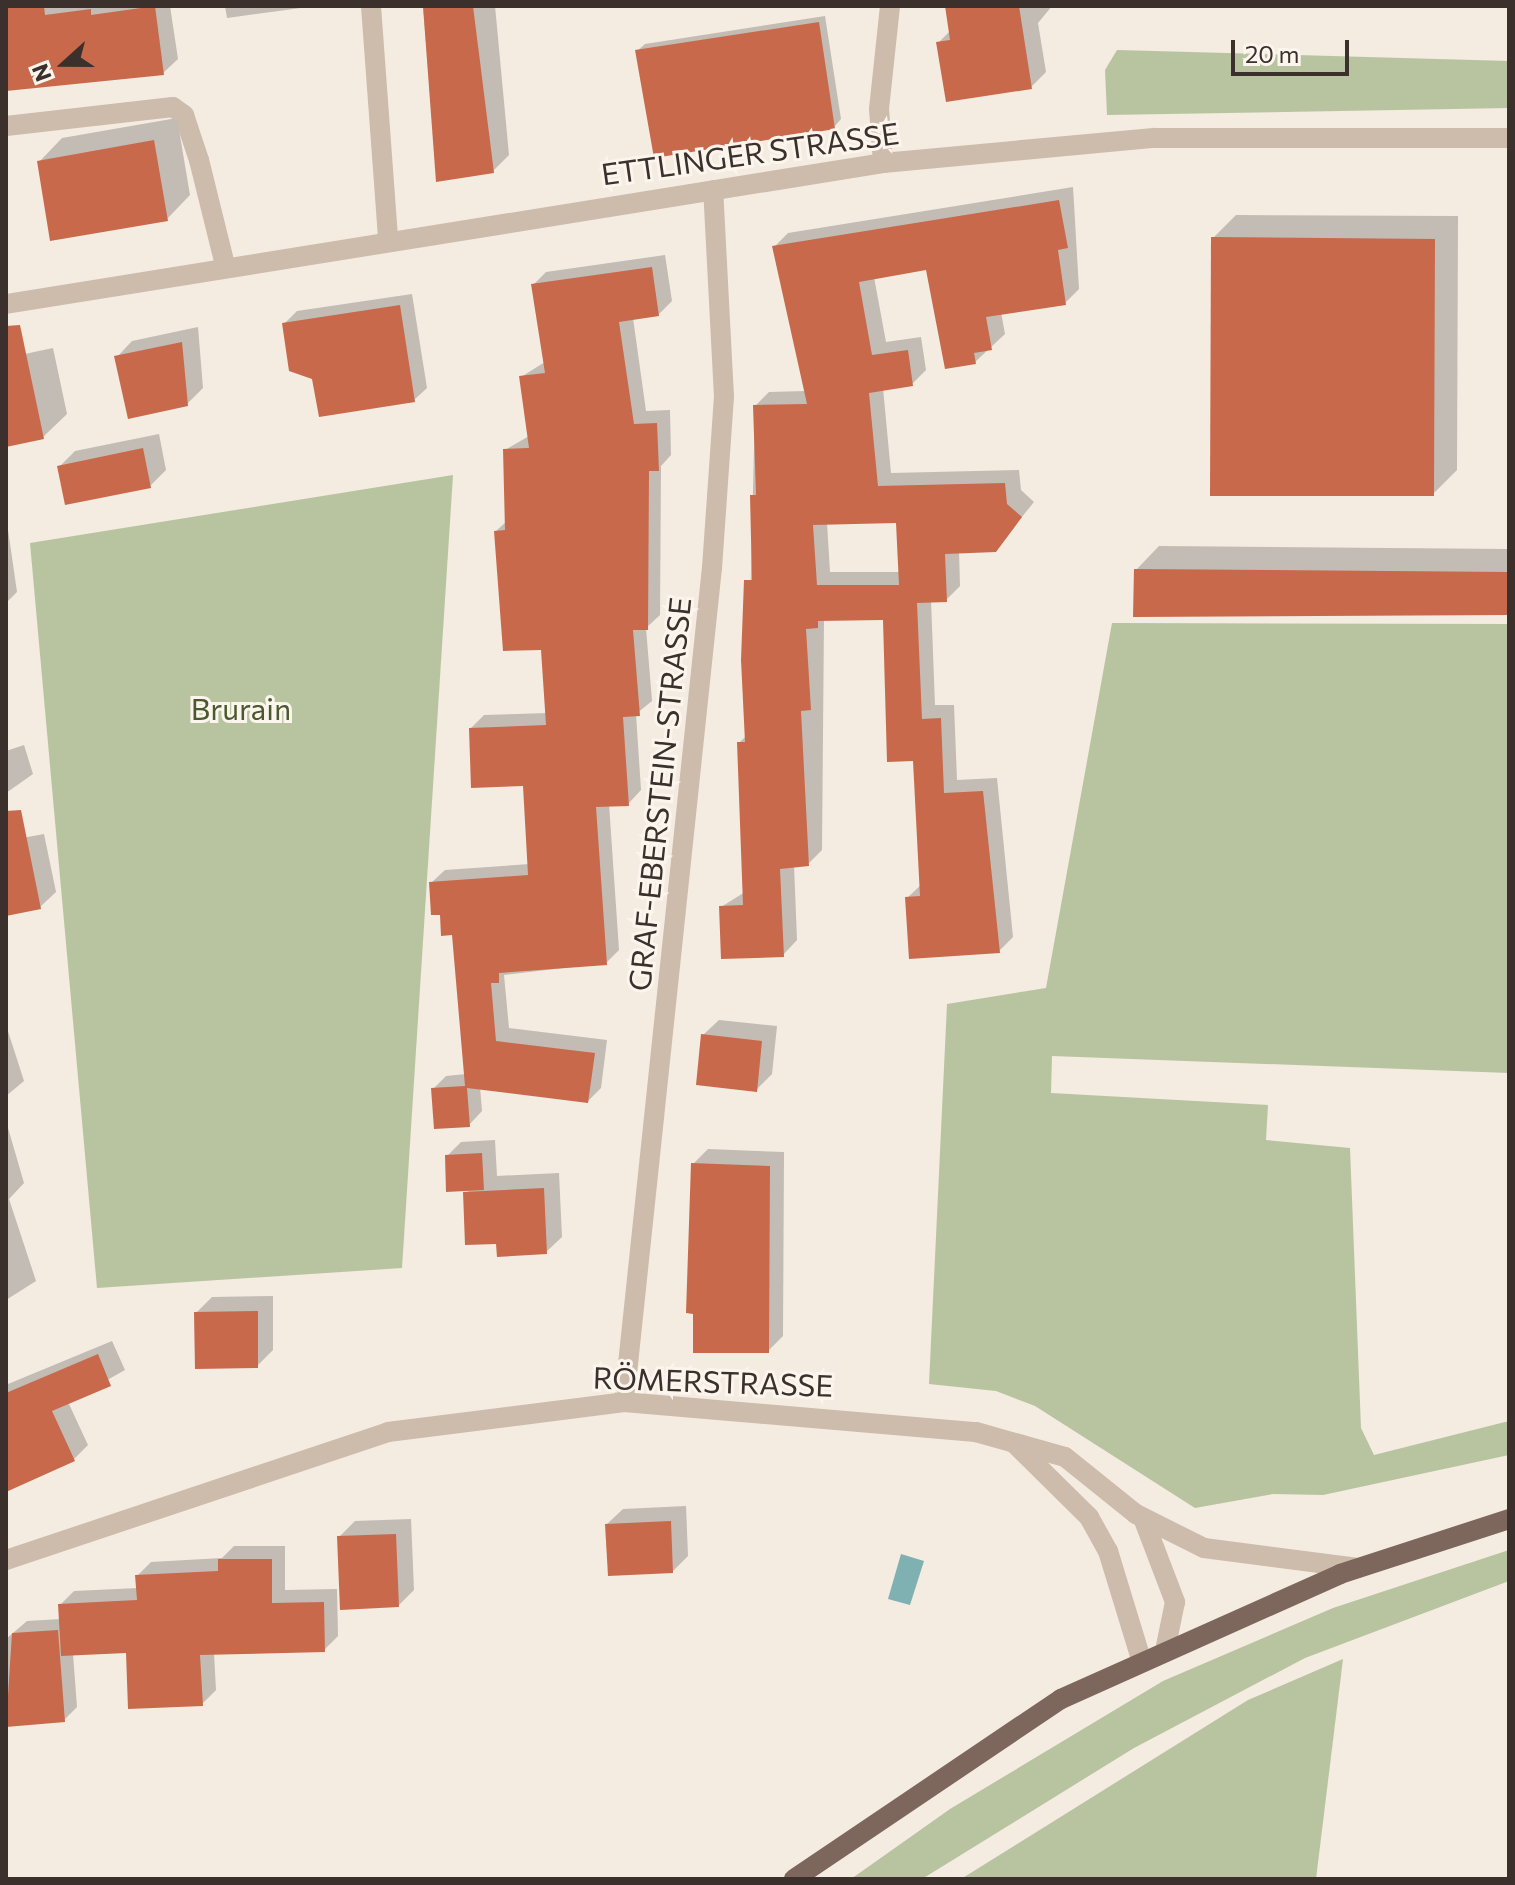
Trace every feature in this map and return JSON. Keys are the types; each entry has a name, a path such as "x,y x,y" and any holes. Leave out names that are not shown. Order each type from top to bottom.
{"main road":[{"name":"RÖMERSTRASSE","path":"794,1879 1036,1715 1166,1646 1358,1568 1509,1519"}],"street":[{"path":"371,6 388,238"},
{"path":"883,163 879,109 890,6"},
{"path":"6,126 173,107 184,115 199,160 225,265"},
{"name":"ETTLINGER STRASSE","path":"6,304 388,238 883,163 1154,138 1509,138"},
{"name":"GRAF-EBERSTEIN-STRASSE","path":"624,1402 713,553 724,397 713,190"},
{"name":"RÖMERSTRASSE","path":"6,1560 388,1432 624,1402 909,1422 1010,1441 1065,1457 1142,1517 1204,1548 1358,1568"},
{"path":"1010,1441 1054,1475 1089,1517 1113,1564 1141,1659"},
{"path":"1142,1517 1175,1602 1166,1646"}],"green space":[{"path":"1117,50 1509,61 1509,108 1107,115 1105,70"},
{"name":"Brurain","path":"453,475 402,1268 97,1288 30,543"},
{"path":"1112,623 1509,624 1509,1073 1052,1056 1051,1093 1268,1105 1266,1140 1350,1148 1361,1428 1374,1455 1509,1421 1509,1455 1323,1495 1273,1494 1195,1508 1035,1406 996,1391 929,1384 947,1004 1046,988"},
{"path":"1509,1550 1509,1581 1305,1658 1134,1748 922,1879 851,1879 950,1809 1163,1681 1333,1608"},
{"path":"1343,1659 1316,1879 961,1879 1248,1700"}],"water":[{"path":"901,1554 924,1561 910,1605 888,1599"}],"building":[{"path":"6,6 44,6 45,15 91,9 91,15 155,6 164,75 6,91"},
{"path":"423,6 473,6 494,173 436,182"},
{"path":"945,6 1019,6 1032,89 946,102 936,42 950,40"},
{"path":"819,22 835,129 654,158 635,50"},
{"path":"154,140 168,221 50,241 37,161"},
{"path":"1059,200 1068,248 1058,250 1066,305 986,317 992,350 974,353 976,364 945,369 926,270 859,282 872,355 908,350 913,386 869,393 878,486 1005,483 1007,504 1022,517 996,552 945,554 947,602 917,603 922,719 941,718 944,793 983,791 1000,953 909,959 905,897 920,896 913,761 887,762 883,620 818,621 818,628 806,629 811,710 801,711 809,866 780,869 784,957 721,959 719,906 743,905 737,742 745,742 741,660 744,580 752,580 750,495 756,495 753,405 807,404 772,246","holes":["896,523 899,585 817,585 813,525"]},
{"path":"1211,237 1435,239 1434,496 1210,496"},
{"path":"652,267 659,316 619,322 634,424 657,423 659,471 649,471 648,630 633,630 640,716 623,717 629,806 596,807 607,965 499,973 499,983 491,983 496,1041 595,1053 588,1103 467,1088 470,1127 434,1129 431,1088 465,1086 452,935 441,936 440,915 431,915 429,882 528,875 523,786 471,788 469,728 546,725 541,650 503,651 494,531 505,530 503,449 529,448 519,376 545,373 531,284"},
{"path":"400,305 415,402 319,417 312,379 289,371 282,323"},
{"path":"20,325 44,439 6,447 6,326"},
{"path":"182,342 188,406 128,419 114,356"},
{"path":"143,448 151,488 65,505 57,466"},
{"path":"1134,569 1509,572 1509,615 1133,617"},
{"path":"21,810 41,909 6,916 6,811"},
{"path":"701,1034 762,1041 757,1092 696,1085"},
{"path":"482,1153 484,1190 446,1192 445,1155"},
{"path":"691,1163 770,1166 769,1353 693,1353 693,1314 686,1313"},
{"path":"544,1188 547,1254 497,1257 496,1244 465,1245 463,1192"},
{"path":"258,1311 258,1368 195,1369 194,1312"},
{"path":"98,1354 111,1386 52,1411 75,1461 6,1492 6,1393"},
{"path":"671,1521 673,1573 608,1576 605,1524"},
{"path":"396,1534 399,1607 340,1610 337,1536"},
{"path":"218,1559 272,1559 272,1603 324,1602 325,1652 200,1655 203,1706 128,1709 126,1653 61,1656 58,1604 137,1600 135,1575 218,1571"},
{"path":"58,1630 65,1722 6,1727 12,1633"}]}
